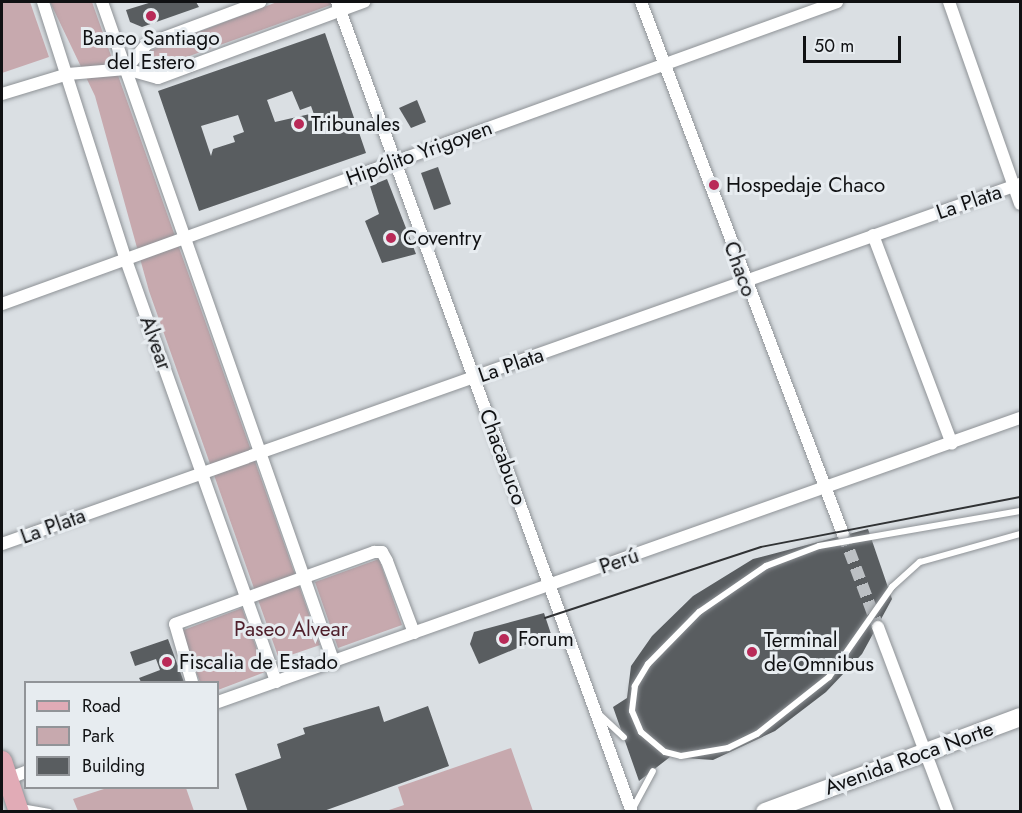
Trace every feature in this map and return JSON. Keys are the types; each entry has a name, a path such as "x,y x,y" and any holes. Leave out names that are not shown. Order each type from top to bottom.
{"main road":[{"name":"Avenida Roca Norte","path":"765,812 926,750 1020,717"},
{"path":"9,773 18,809"}],"street":[{"name":"Alvear","path":"43,2 126,260 204,472 276,682"},
{"path":"102,2 187,236 334,663"},
{"path":"126,69 147,44 260,2"},
{"path":"2,94 68,74 126,69 158,78 339,6 364,2"},
{"name":"Chaco","path":"641,2 744,283 843,534"},
{"name":"Hipólito Yrigoyen","path":"2,304 837,2"},
{"path":"949,2 1017,185 1020,204"},
{"name":"Chacabuco","path":"339,6 632,811"},
{"name":"La Plata","path":"2,544 204,472 263,454 1017,185"},
{"path":"873,235 952,444"},
{"name":"Perú","path":"219,702 825,490 1020,418"},
{"path":"192,681 175,624 247,597 382,552 414,633"},
{"path":"878,627 948,812"}],"lane":[{"path":"1020,511 819,546 766,566 692,618 648,664 635,686 632,711 640,732 665,752 681,756 721,751 757,734 829,677 892,587 920,562 1020,534"},
{"path":"596,712 624,737"},
{"path":"632,811 652,771"},
{"path":"18,809 50,812"}],"green space":[{"path":"2,2 30,2 49,57 2,73"},
{"name":"Paseo Alvear","path":"50,2 92,2 320,645 279,659 149,291 95,96"},
{"path":"277,2 339,2 148,71 144,53"},
{"path":"379,559 402,625 338,648 315,582"},
{"path":"242,608 265,672 219,690 219,681 200,681 181,631"},
{"path":"511,748 533,811 386,811 404,805 398,787"},
{"path":"104,789 186,789 194,811 78,811 73,799"}],"building":[{"name":"Banco Santiago del Estero","path":"152,2 196,2 199,7 142,27 130,22 126,10"},
{"name":"Tribunales","path":"325,33 366,153 199,211 158,91","holes":["292,91 300,110 311,106 316,120 310,114 275,122 267,100","238,115 244,132 233,136 235,142 213,149 211,156 201,126"]},
{"path":"417,100 426,122 411,128 399,108"},
{"path":"438,167 451,204 434,210 421,173"},
{"name":"Coventry","path":"387,179 416,254 382,263 365,221 379,214 370,186"},
{"path":"868,529 892,599 862,654 826,692 775,731 713,760 670,757 639,781 613,707 627,698 631,666 652,636 693,596 753,559"},
{"name":"Forum","path":"544,613 551,634 479,664 470,644 474,632"},
{"name":"Fiscalia de Estado","path":"168,639 184,681 140,681 139,678 160,670 156,659 135,666 130,652"},
{"path":"379,706 384,722 428,706 449,766 321,812 248,812 235,774 281,758 277,744 305,734 303,728"}],"tunnel":[{"path":"843,534 878,627"}],"tram line":[{"path":"545,618 761,547 1020,497"}],"place":[{"name":"Banco Santiago del Estero","path":"151,16"},
{"name":"Tribunales","path":"299,124"},
{"name":"Hospedaje Chaco","path":"714,185"},
{"name":"Coventry","path":"391,238"},
{"name":"Forum","path":"504,639"},
{"name":"Terminal de Omnibus","path":"752,652"},
{"name":"Fiscalia de Estado","path":"167,662"}]}
